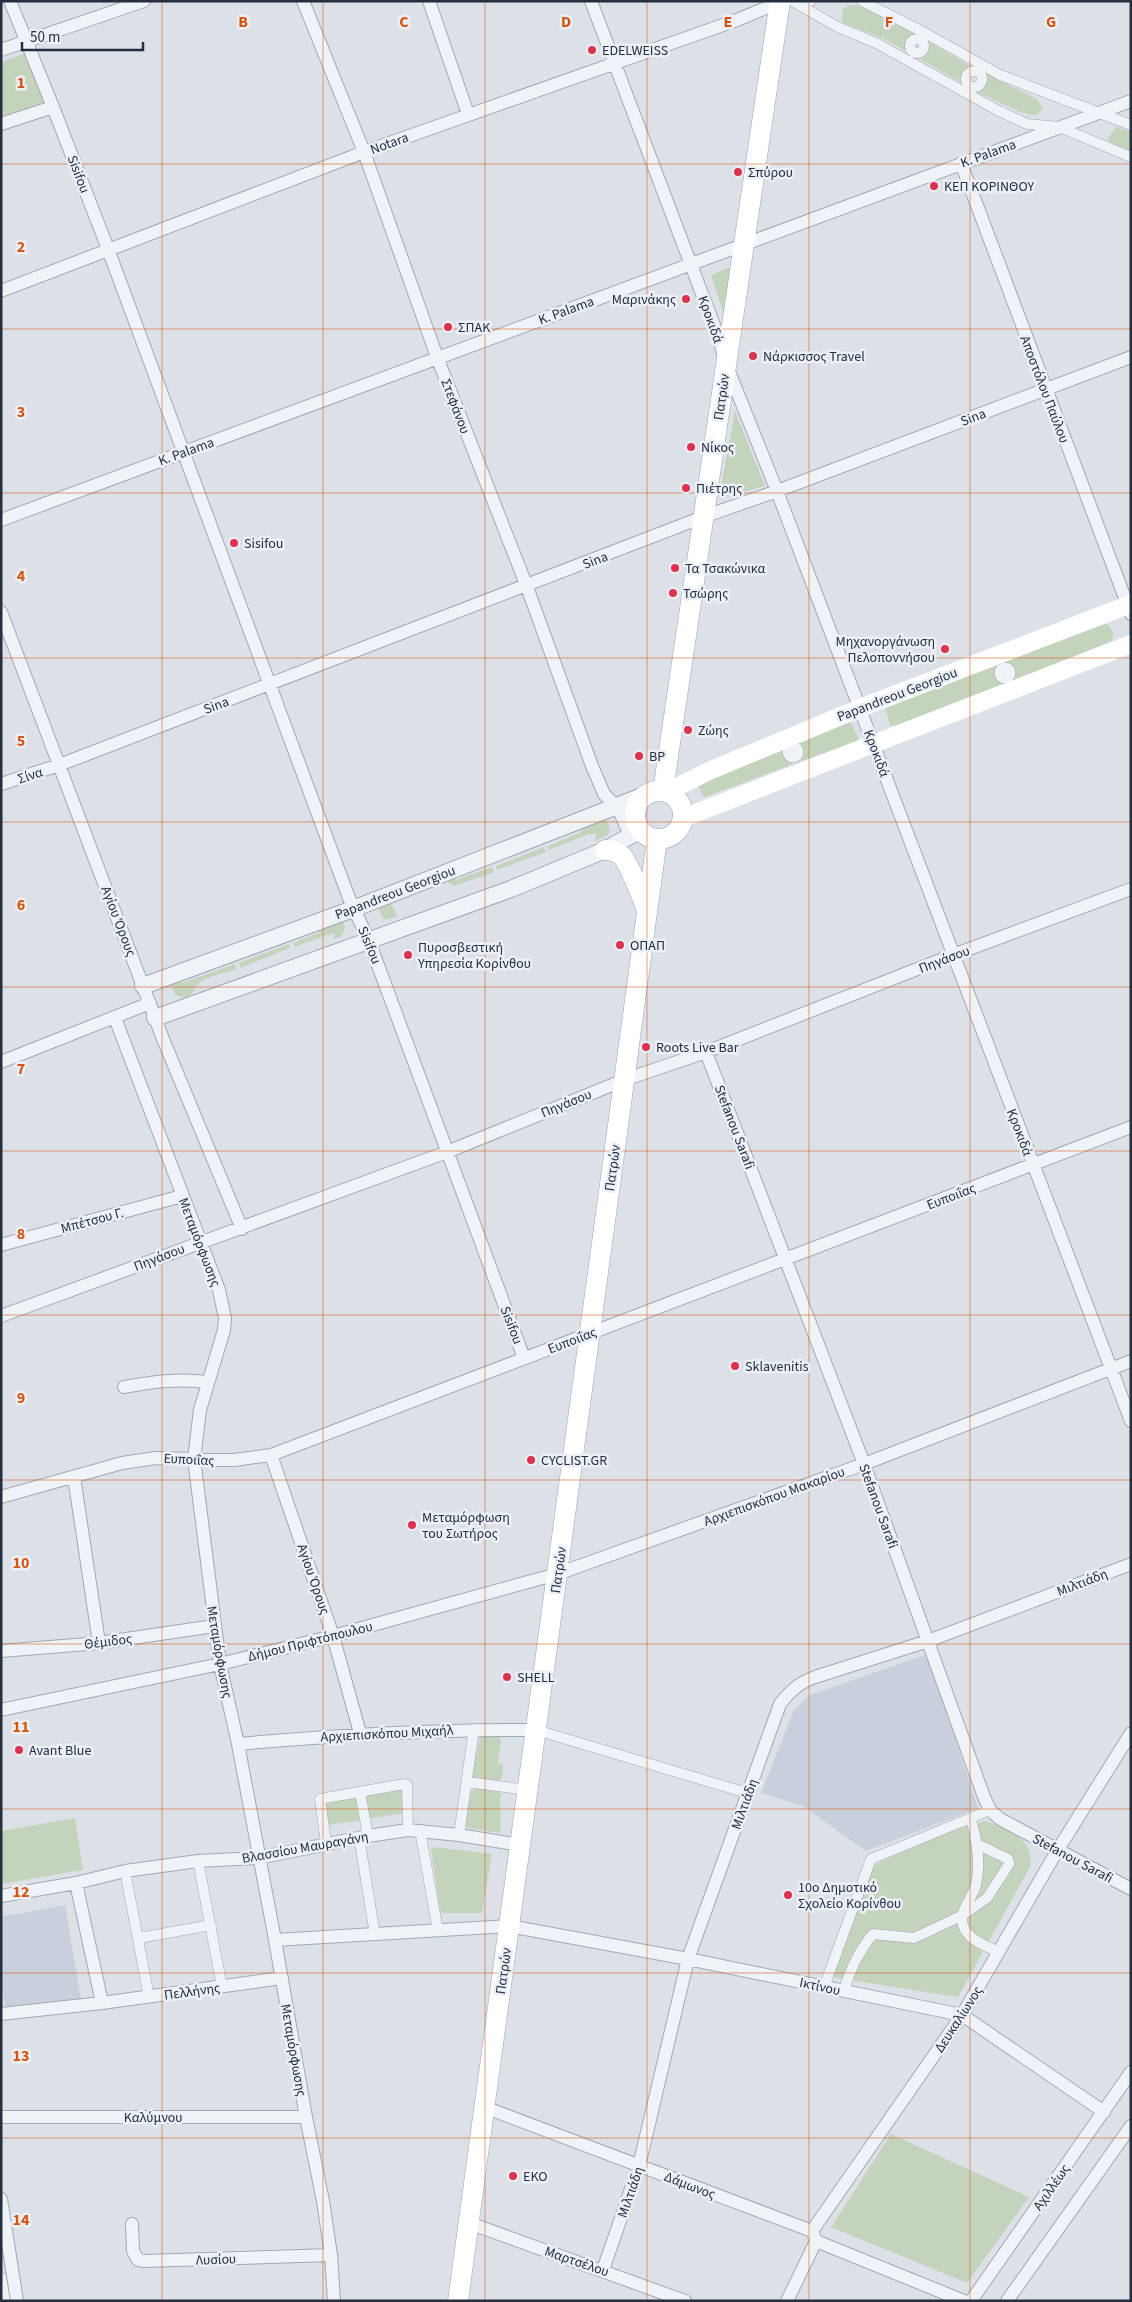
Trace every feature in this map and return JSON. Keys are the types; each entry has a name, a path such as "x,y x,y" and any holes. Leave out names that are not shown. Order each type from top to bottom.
{"main road":[{"name":"Πατρών","path":"659,793 703,517 780,2"},
{"name":"Papandreou Georgiou","path":"659,793 789,743 860,708 1001,661 1130,608"},
{"path":"681,822 683,816 679,802 659,793 636,808 637,824 643,835 672,835 688,816 798,764 873,743 1009,684 1131,644"},
{"name":"Πατρών","path":"458,2301 647,914 643,835"},
{"path":"605,850 613,850 623,858 644,901 647,914"}],"street":[{"path":"1,50 144,1"},
{"name":"Στεφάνου","path":"303,1 364,152 437,357 527,587 599,786 616,806"},
{"path":"429,1 468,114"},
{"name":"Κροκιδά","path":"591,1 718,336 726,364 777,491 1131,1421"},
{"path":"792,1 910,56 1027,124 1060,127 1131,157"},
{"path":"862,1 980,69 1131,125"},
{"name":"Notara","path":"1,291 364,152 737,20 780,2"},
{"name":"Sisifou","path":"12,7 53,106 108,249 353,909 370,941 524,1358"},
{"path":"910,56 924,50 923,36"},
{"path":"968,90 980,83 982,78 980,69"},
{"name":"K. Palama","path":"1,520 1131,100"},
{"path":"1,124 53,106"},
{"name":"Αποστόλου Παύλου","path":"961,163 1045,389 1130,608"},
{"name":"Sina","path":"59,765 527,587 703,517 777,491 1131,356"},
{"name":"Αγίου Όρους","path":"1,612 152,1010 242,1229"},
{"path":"1001,661 1010,670 1009,684"},
{"path":"789,743 798,750 798,764"},
{"name":"Σίνα","path":"1,784 59,765"},
{"name":"Papandreou Georgiou","path":"143,986 353,909 616,806 659,793"},
{"path":"1,1062 115,1018 152,1010 370,941 511,889 643,835 616,806"},
{"name":"Πηγάσου","path":"1,1316 199,1242 242,1229 447,1152 624,1080 706,1052 953,955 1131,889"},
{"name":"Μεταμόρφωσης","path":"115,1018 218,1290 224,1318 221,1344 207,1382 200,1410 194,1459 220,1664 238,1744 323,2201 331,2255 334,2301"},
{"name":"Stefanou Sarafi","path":"706,1052 864,1464 990,1810 1000,1819 1131,1889"},
{"name":"Ευποιΐας","path":"1,1498 131,1462 156,1458 234,1460 271,1455 1131,1126"},
{"name":"Μπέτσου Γ.","path":"1,1244 182,1196"},
{"name":"Αρχιεπισκόπου Μακαρίου","path":"557,1574 864,1464 1131,1361"},
{"path":"124,1387 189,1379 207,1382"},
{"name":"Αγίου Όρους","path":"271,1455 333,1636 360,1733"},
{"path":"74,1477 100,1643"},
{"name":"Μιλτιάδη","path":"603,2270 639,2166 688,1959 778,1709 790,1692 801,1683 814,1677 928,1641 1131,1564"},
{"name":"Δήμου Πριφτόπουλου","path":"1,1710 220,1664 333,1636 557,1574"},
{"name":"Θέμιδος","path":"1,1651 100,1643 214,1626"},
{"path":"459,1835 474,1729"},
{"name":"Αρχιεπισκόπου Μιχαήλ","path":"238,1744 360,1733 474,1729 536,1730"},
{"path":"536,1730 748,1793"},
{"name":"Δευκαλίωνος","path":"786,2301 814,2236 962,2015 1057,1850 1131,1733"},
{"path":"467,1782 528,1790"},
{"path":"326,1844 320,1799 407,1785 414,1830 438,1930"},
{"path":"360,1792 363,1836 375,1935"},
{"path":"824,1986 871,1859 990,1810"},
{"path":"971,1819 979,1860 976,1887 962,1915 963,1924 967,1934 976,1942 999,1952"},
{"name":"Βλασσίου Μαυραγάνη","path":"1,1896 76,1883 125,1871 198,1861 258,1858 363,1836 414,1830 520,1845"},
{"path":"844,1991 849,1972 860,1950 873,1934 914,1938 962,1915 987,1898 1009,1864 1008,1859 977,1844"},
{"path":"198,1861 222,1987"},
{"path":"125,1871 149,1997"},
{"path":"76,1883 102,2003"},
{"path":"138,1938 211,1925"},
{"name":"Ικτίνου","path":"275,1940 509,1926 824,1986 962,2015 1104,2112"},
{"name":"Πελλήνης","path":"1,2014 149,1997 282,1978"},
{"name":"Αχιλλέως","path":"971,2301 1131,2072"},
{"name":"Δάμωνος","path":"484,2107 814,2236 964,2301"},
{"name":"Καλύμνου","path":"1,2117 306,2117"},
{"path":"1008,2301 1130,2128"},
{"path":"1,2199 17,2301"},
{"name":"Μαρτσέλου","path":"469,2223 685,2301"},
{"name":"Λυσίου","path":"132,2224 133,2251 138,2260 144,2261 331,2255"},
{"path":"1,2277 5,2301"}],"shaded area":[{"path":"928,1654 978,1808 866,1851 803,1806 761,1793 794,1710 810,1695"},
{"path":"65,1905 81,1999 6,2009 1,1986 1,1917"}],"green space":[{"path":"849,5 874,11 914,34 907,40 906,51 882,38 844,23 842,20 842,10"},
{"path":"927,41 974,68 963,75 962,80 966,85 918,58 927,52"},
{"path":"30,52 45,97 42,106 1,117 1,62"},
{"path":"983,72 1037,99 1043,108 1039,113 1033,115 1020,112 972,90 984,83"},
{"path":"1116,127 1131,132 1131,152 1110,143 1108,138"},
{"path":"733,266 727,324 711,275"},
{"path":"735,411 765,486 719,498"},
{"path":"1105,624 1108,625 1113,633 1112,641 1013,681 1016,675 1015,670 1004,660"},
{"path":"997,664 996,675 1003,684 894,726 890,725 885,707"},
{"path":"849,722 852,724 858,738 857,741 802,761 802,750 795,742"},
{"path":"784,745 784,756 793,764 705,797 702,794 697,783"},
{"path":"606,819 610,829 608,835 595,841 596,834 589,834 549,850 548,846 581,832 586,823"},
{"path":"544,847 546,852 497,870 496,866"},
{"path":"492,867 494,872 454,886 444,878 456,874 456,880"},
{"path":"390,900 397,917 384,920 378,908"},
{"path":"342,919 345,927 341,937 332,939 335,934 333,933 294,947 293,943 318,933 324,923"},
{"path":"289,944 290,948 240,968 239,963"},
{"path":"235,964 236,969 199,983 189,996 181,997 175,995 171,983 183,976 180,981 182,983"},
{"path":"482,1736 498,1737 501,1741 498,1763 503,1764 502,1778 496,1783 475,1781 472,1777 479,1740"},
{"path":"477,1788 501,1792 500,1833 468,1828 465,1823 471,1792"},
{"path":"401,1789 404,1794 403,1813 369,1817 365,1795"},
{"path":"356,1797 362,1820 329,1825 324,1804 328,1800"},
{"path":"75,1818 83,1870 1,1884 1,1831"},
{"path":"986,1821 1011,1832 1024,1843 1029,1850 1031,1858 1030,1867 958,1997 831,1977 871,1869 880,1862 951,1831"},
{"path":"433,1847 492,1854 482,1913 443,1913 440,1910 431,1849"},
{"path":"891,2134 1029,2197 967,2283 831,2227"}],"place":[{"name":"EDELWEISS","path":"592,50"},
{"name":"Σπύρου","path":"738,172"},
{"name":"ΚΕΠ ΚΟΡΙΝΘΟΥ","path":"934,186"},
{"name":"Μαρινάκης","path":"686,299"},
{"name":"ΣΠΑΚ","path":"448,327"},
{"name":"Νάρκισσος Travel","path":"753,356"},
{"name":"Νίκος","path":"691,447"},
{"name":"Πιέτρης","path":"686,488"},
{"name":"Sisifou","path":"234,543"},
{"name":"Τα Τσακώνικα","path":"675,568"},
{"name":"Τσώρης","path":"673,593"},
{"name":"Μηχανοργάνωση Πελοποννήσου","path":"945,649"},
{"name":"Ζώης","path":"688,730"},
{"name":"BP","path":"639,756"},
{"name":"ΟΠΑΠ","path":"620,945"},
{"name":"Πυροσβεστική Υπηρεσία Κορίνθου","path":"408,955"},
{"name":"Roots Live Bar","path":"646,1047"},
{"name":"Sklavenitis","path":"735,1366"},
{"name":"CYCLIST.GR","path":"531,1460"},
{"name":"Μεταμόρφωση του Σωτήρος","path":"412,1525"},
{"name":"SHELL","path":"507,1677"},
{"name":"Avant Blue","path":"19,1750"},
{"name":"10ο Δημοτικό Σχολείο Κορίνθου","path":"788,1895"},
{"name":"EKO","path":"513,2176"}]}
